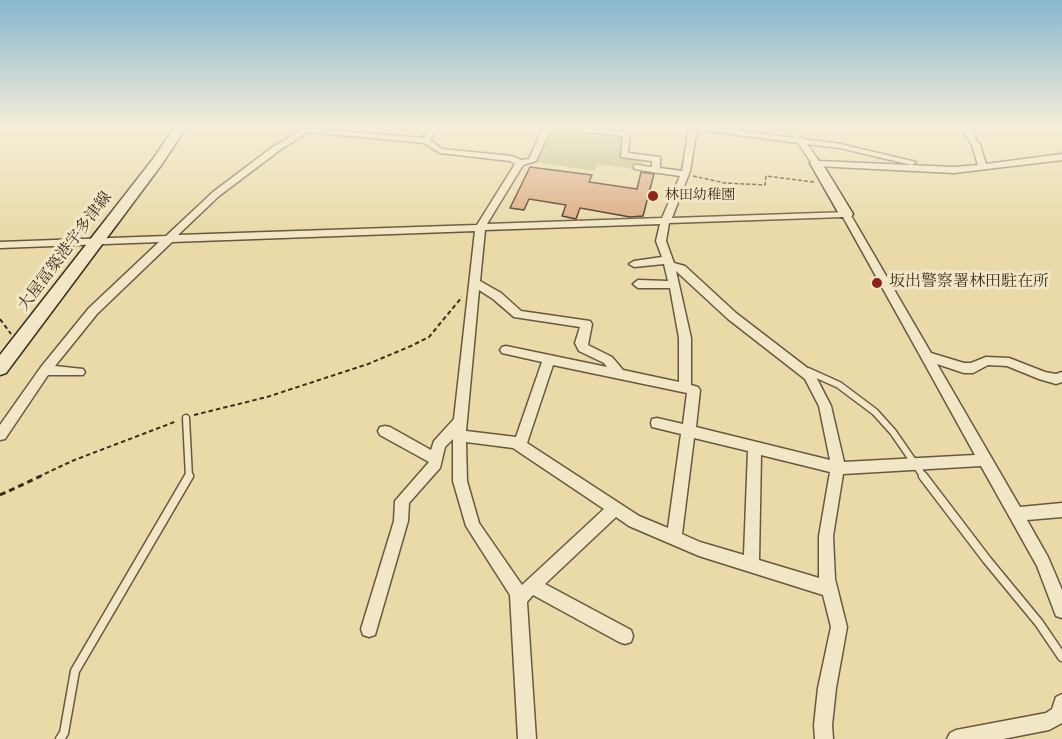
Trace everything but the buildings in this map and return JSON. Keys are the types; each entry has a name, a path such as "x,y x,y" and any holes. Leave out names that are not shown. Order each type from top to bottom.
{"main road":[{"name":"大屋冨築港宇多津線","path":"0,351 157,162"},
{"path":"816,163 846,214"},
{"name":"大屋冨築港宇多津線","path":"0,368 92,242"}],"street":[{"path":"0,435 45,370 93,311 216,194 258,162"},
{"path":"523,162 520,163 480,228 460,429 460,480 473,526 513,585 519,598 527,739"},
{"path":"656,162 655,170 685,174"},
{"path":"686,388 685,338 674,285 661,241 664,222 685,174 687,162"},
{"path":"913,162 920,164 927,170"},
{"path":"982,162 983,167"},
{"path":"816,163 927,170 1019,162"},
{"path":"0,245 846,214 1043,562 1062,610"},
{"path":"634,264 668,263 681,268 732,316 810,376 825,406 831,427 837,468 826,536 827,579 839,627 827,688 823,725 824,739"},
{"path":"476,283 497,296 518,314 586,324 581,343 584,348 608,360 620,375"},
{"path":"638,284 674,285"},
{"path":"506,350 694,390 674,539"},
{"path":"926,356 964,368 973,368 986,361 1009,362 1043,376 1056,379 1062,377"},
{"path":"520,446 549,360"},
{"path":"45,370 79,372"},
{"path":"657,423 837,468 985,460"},
{"path":"460,429 516,443 634,521 674,539 830,589"},
{"path":"369,629 401,521 402,501 435,464 439,445 460,429"},
{"path":"385,431 436,459"},
{"path":"751,565 755,448"},
{"path":"519,598 615,509"},
{"path":"1015,514 1062,510"},
{"path":"532,586 625,636"},
{"path":"956,739 1049,722 1059,715 1062,703"}],"lane":[{"path":"636,167 655,170"},
{"path":"801,369 839,385 875,412 893,432 987,560 1045,631 1062,657"},
{"path":"60,739 64,733 75,671 189,478 186,418"}],"path":[{"path":"685,174 725,183 765,185 766,176 828,184"},
{"path":"0,495 72,461 186,418 213,409 267,398 368,364 411,346 429,337 471,285 476,283"},
{"path":"0,319 12,335"}],"green space":[{"path":"537,162 642,162 641,170 598,164 595,171"}],"place":[{"name":"林田幼稚園","path":"653,196"},
{"name":"坂出警察署林田駐在所","path":"877,283"}]}
